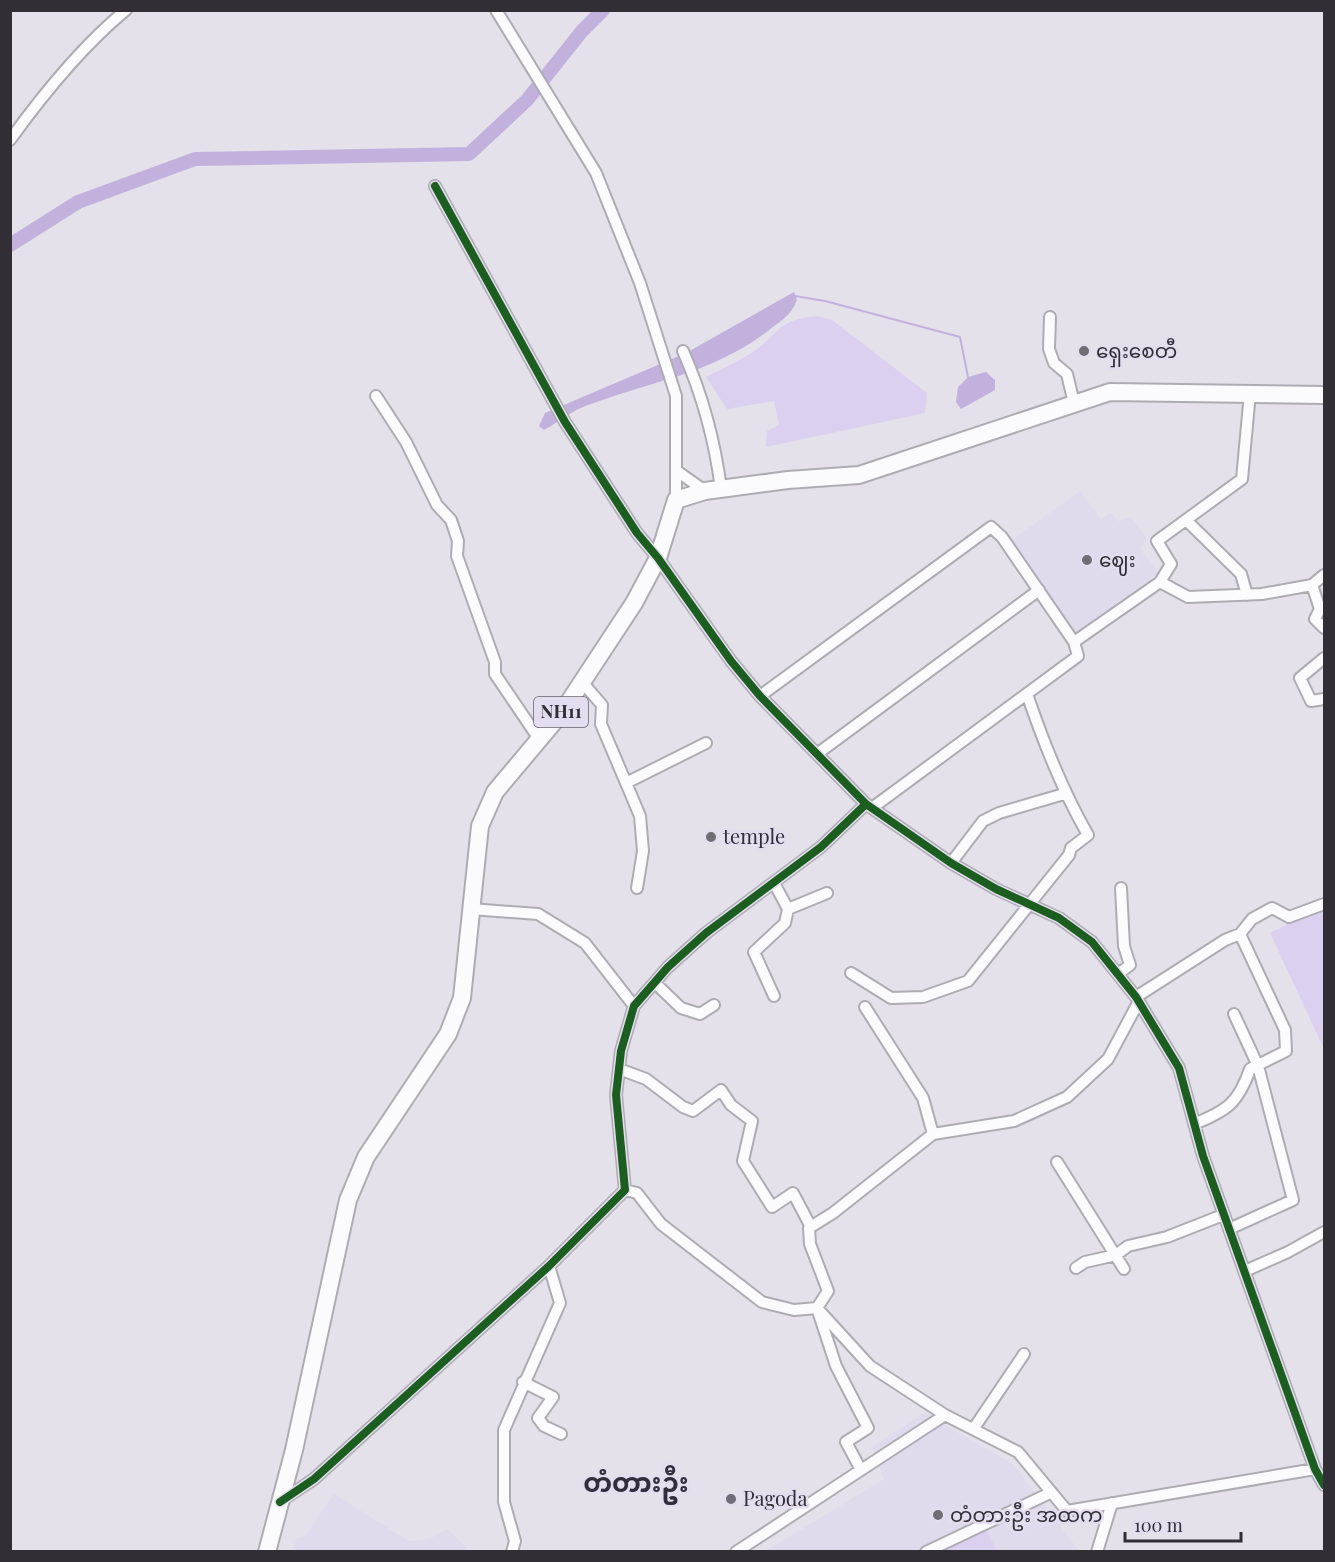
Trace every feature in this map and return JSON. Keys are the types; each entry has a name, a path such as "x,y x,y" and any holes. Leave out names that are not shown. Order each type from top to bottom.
{"highway":[{"path":"676,500 713,490 788,480 859,476 1110,392 1324,395"},
{"name":"NH11","path":"267,1551 294,1450 348,1200 366,1157 448,1034 462,998 480,826 495,792 562,711 634,603 658,558 676,500"}],"street":[{"path":"10,140 76,58 94,38 126,10"},
{"path":"496,10 596,173 640,283 676,396 676,500"},
{"path":"435,186 565,422 637,533 658,558 731,661 760,696 869,806 951,863 996,889 1059,918 1092,942 1137,1000 1179,1068 1223,1215 1315,1469 1324,1481"},
{"path":"1050,317 1049,349 1054,363 1067,374 1074,403"},
{"path":"677,471 713,490 717,459 694,378 683,351"},
{"path":"1074,642 1160,582 1171,564 1157,541 1242,479 1250,393"},
{"path":"376,396 406,442 437,505 451,520 458,541 457,556 495,662 495,674 539,739"},
{"path":"1186,520 1240,574 1247,595"},
{"path":"625,1190 616,1095 621,1051 634,1006 655,982 706,933 821,847 869,806 1078,656 1074,642 1039,590 1002,537 990,527 760,696"},
{"path":"1160,582 1188,597 1247,595 1312,585 1324,575"},
{"path":"1312,585 1320,609 1315,619 1324,628"},
{"path":"817,754 1039,590"},
{"path":"1324,658 1300,678 1311,701 1324,699"},
{"path":"582,682 602,705 601,724 628,782 640,816 643,851 637,888"},
{"path":"851,973 891,998 923,997 968,981 1069,855 1071,848 1088,835 1064,794 1027,694"},
{"path":"628,782 706,743"},
{"path":"951,863 983,821 999,813 1064,794"},
{"path":"774,883 789,909 785,922 754,952 774,996"},
{"path":"1118,974 1130,965 1125,946 1121,888"},
{"path":"789,909 827,893"},
{"path":"811,1227 933,1134 1014,1121 1067,1097 1108,1059 1137,1000 1225,940 1240,934 1252,919 1272,908 1289,917 1324,904"},
{"path":"471,909 538,914 585,943 634,1006"},
{"path":"1194,1124 1225,1112 1244,1086 1250,1069 1286,1051 1285,1030 1240,934"},
{"path":"655,982 681,1008 700,1014 714,1005"},
{"path":"865,1007 923,1098 933,1134"},
{"path":"1229,1229 1293,1200 1258,1066 1234,1014"},
{"path":"619,1069 646,1079 683,1107 693,1111 721,1090 731,1106 752,1121 743,1161 772,1207 793,1193 811,1227 810,1244 828,1291 817,1308"},
{"path":"1057,1162 1124,1269"},
{"path":"280,1502 314,1479 549,1266 625,1190"},
{"path":"625,1190 637,1193 661,1224 762,1302 794,1310 817,1308"},
{"path":"1076,1268 1085,1262 1116,1255 1128,1246 1167,1237 1223,1215"},
{"path":"1245,1271 1288,1252 1324,1232"},
{"path":"512,1551 515,1541 504,1502 504,1430 523,1382 560,1303 549,1266"},
{"path":"817,1308 870,1366 945,1416 974,1428 1018,1452 1067,1511 1315,1469"},
{"path":"817,1308 836,1366 868,1428 846,1443 861,1470"},
{"path":"974,1428 1024,1354"},
{"path":"523,1382 554,1397 538,1418 544,1426 561,1434"},
{"path":"736,1551 945,1416"},
{"path":"926,1551 1050,1493"},
{"path":"1097,1551 1112,1503"}],"shaded area":[{"path":"794,292 797,300 787,315 752,342 730,355 684,374 582,407 544,430 539,426 545,413 686,353"},
{"path":"818,316 832,320 927,393 925,413 766,447 767,431 779,425 774,401 727,409 706,377 753,352 794,320"},
{"path":"986,372 995,380 995,390 961,409 956,402 958,387 968,377"},
{"name":"ဈေး","path":"1080,491 1101,519 1110,513 1118,521 1131,517 1147,539 1140,548 1158,573 1073,635 1012,540"},
{"path":"1324,907 1324,1049 1270,933"},
{"name":"တံတားဦး အထက","path":"924,1413 1013,1464 1079,1551 764,1552 884,1479 872,1447"},
{"path":"334,1494 409,1541 429,1539 448,1529 469,1551 292,1551 297,1538 305,1536"},
{"path":"987,1531 997,1551 941,1551"}],"waterway":[{"path":"10,245 78,202 195,159 469,154 527,100 582,31 603,10"},
{"path":"795,296 825,301 960,337 968,377"}],"cycle path":[{"path":"435,186 565,422 637,533 658,558 731,661 760,696 866,804 951,863 996,889 1059,918 1092,942 1136,997 1179,1068 1203,1156 1315,1469 1324,1485"},
{"path":"280,1502 314,1479 549,1266 625,1190 616,1095 621,1051 634,1006 668,967 706,933 821,847 866,804"}],"place":[{"name":"ရှေးစေတီ","path":"1084,351"},
{"name":"ဈေး","path":"1087,560"},
{"name":"temple","path":"711,837"},
{"name":"Pagoda","path":"731,1499"},
{"name":"တံတားဦး အထက","path":"938,1515"}],"district":[{"name":"တံတားဦး","path":"636,1483"}]}
